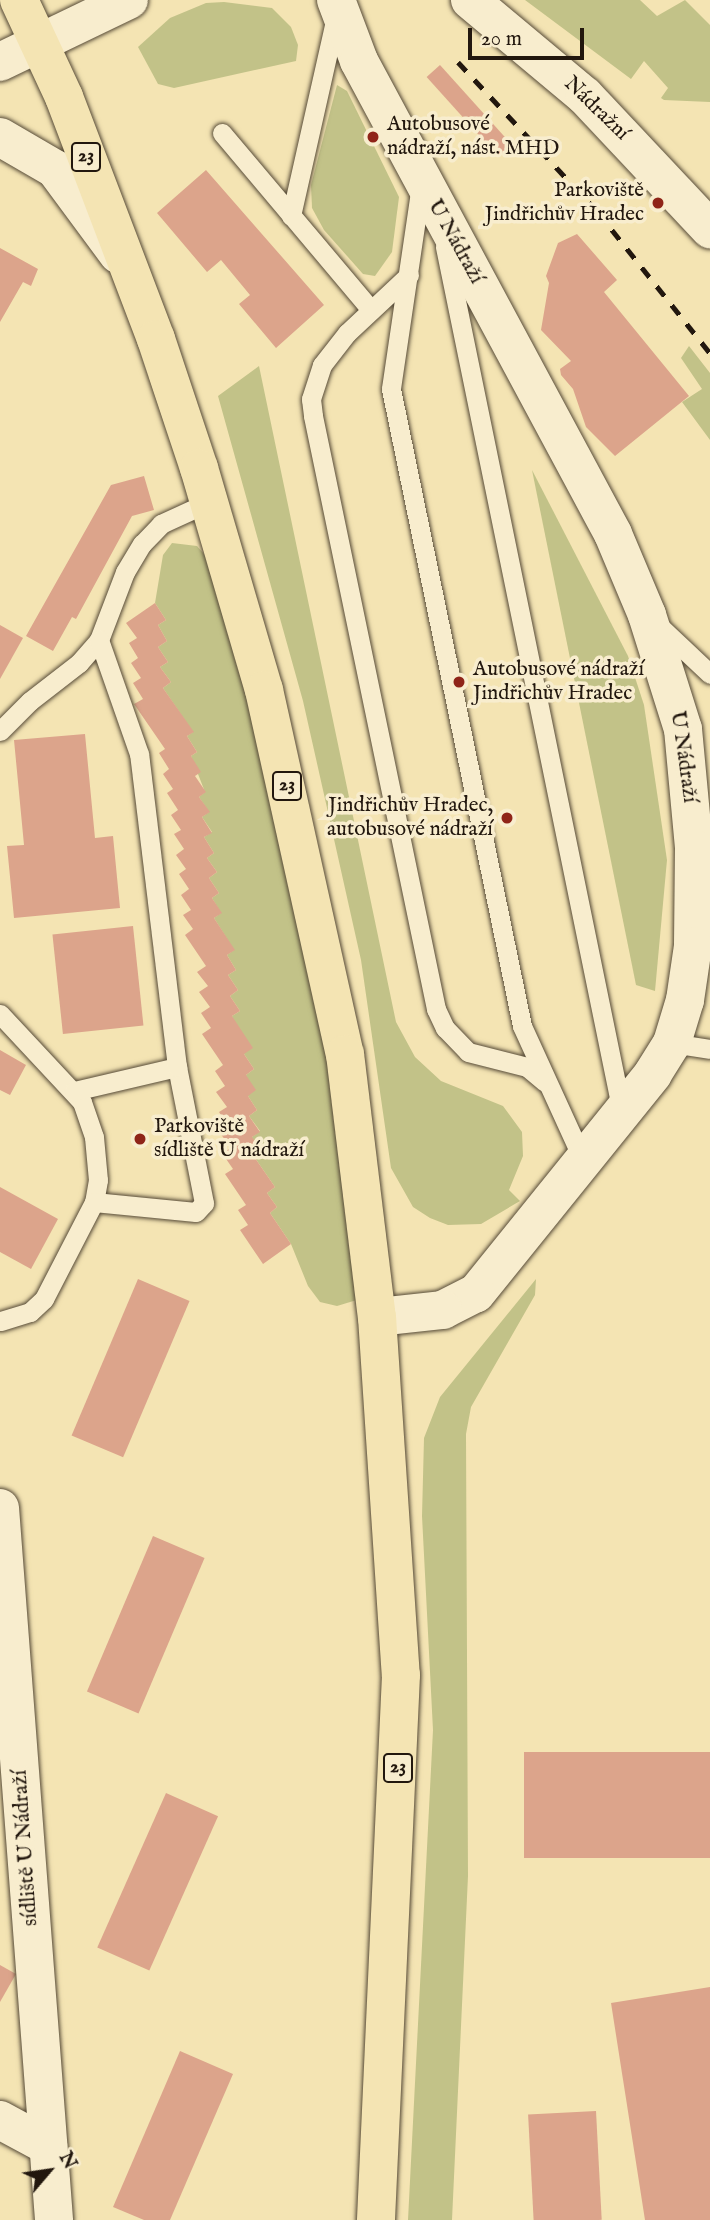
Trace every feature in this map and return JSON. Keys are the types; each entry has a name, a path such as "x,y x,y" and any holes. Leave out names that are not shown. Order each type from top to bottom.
{"main road":[{"name":"23","path":"19,0 40,44 130,271 209,502 264,690 315,906 345,1054 377,1317 401,1675 376,2220"}],"street":[{"path":"0,62 129,0"},
{"name":"Nádražní","path":"470,0 585,96 710,229"},
{"name":"U Nádraží","path":"337,5 429,194 613,534 648,615 683,729 694,848 693,946 685,1000 672,1043 546,1212 469,1298 443,1310 377,1317"},
{"path":"0,137 55,169 130,271"},
{"name":"sídliště U Nádraží","path":"0,1508 54,2220"},
{"path":"0,2120 48,2146"}],"lane":[{"path":"291,216 337,5"},
{"path":"222,133 371,310"},
{"path":"429,194 409,275 391,389 520,1016 583,1160"},
{"path":"429,194 622,1113"},
{"path":"409,275 371,310 322,365 311,398 436,1009 444,1028 468,1052 527,1067 551,1090"},
{"path":"0,731 30,701 79,663 99,640 125,572 142,544 161,524 209,502"},
{"path":"648,615 710,674"},
{"path":"94,1202 196,1212 204,1203 177,1067 139,754 99,640"},
{"path":"0,1014 74,1091 94,1138 94,1202 44,1298 30,1312 0,1321"},
{"path":"672,1043 710,1049"},
{"path":"74,1091 177,1067"}],"green space":[{"path":"525,0 640,0 657,16 685,0 710,25 710,102 664,100 661,98 668,88 644,61 631,79"},
{"path":"224,2 272,8 291,27 298,45 296,61 174,88 158,84 138,47 170,18 206,3"},
{"path":"337,85 347,91 399,197 392,252 375,276 363,274 324,230 312,208 311,185"},
{"path":"689,346 710,373 710,440 682,402 702,389 681,358"},
{"path":"259,366 396,1022 415,1057 441,1081 503,1106 522,1132 523,1156 509,1190 520,1201 481,1224 448,1225 430,1218 413,1207 391,1168 361,960 323,790 303,701 218,396"},
{"path":"532,470 628,656 644,705 667,860 655,991 636,985"},
{"path":"172,543 197,546 209,560 252,693 330,1054 360,1299 337,1306 320,1302 308,1286 291,1244 270,1213 277,1207 267,1193 275,1187 255,1158 252,1137 260,1131 249,1116 257,1110 248,1096 246,1075 254,1069 244,1054 232,1016 240,1011 230,996 238,990 228,975 236,970 227,955 234,950 214,918 221,913 212,898 219,893 209,878 217,872 207,858 214,853 204,837 212,832 202,817 209,812 199,797 205,792 191,756 197,752 187,736 193,732 163,688 171,682 160,667 168,662 158,647 167,641 158,625 166,620 155,603 163,555"},
{"path":"536,1279 535,1295 471,1407 466,1434 468,1876 452,2220 408,2220 433,1730 422,1516 424,1438 440,1397"}],"building":[{"path":"440,65 512,145 499,157 427,77"},
{"path":"206,170 324,305 276,348 239,304 250,295 221,260 207,272 157,213"},
{"path":"577,234 617,280 604,292 689,396 615,456 586,427 573,389 561,375 560,369 571,361 541,330 549,283 546,276 558,243"},
{"path":"0,248 38,269 31,286 23,282 0,322"},
{"path":"144,476 154,510 132,516 76,619 72,617 53,651 26,636 111,485"},
{"path":"155,603 166,620 158,625 167,641 158,647 168,662 160,667 171,682 163,688 194,732 187,736 197,752 191,756 201,772 195,776 206,792 199,797 210,812 202,817 212,833 204,837 214,853 207,858 217,872 209,878 219,893 212,898 222,913 214,918 235,950 227,955 236,970 228,975 238,990 230,996 240,1011 232,1016 253,1048 244,1054 254,1069 246,1075 256,1090 248,1096 257,1110 249,1116 260,1132 252,1137 263,1153 255,1158 275,1187 267,1193 277,1207 270,1213 291,1244 263,1264 240,1230 248,1225 238,1210 246,1205 225,1174 233,1169 222,1153 231,1148 220,1133 229,1127 219,1112 227,1107 216,1092 225,1086 215,1071 223,1065 202,1034 211,1028 201,1013 210,1007 199,992 208,986 197,972 206,966 185,935 193,929 183,915 191,910 181,895 189,889 179,874 186,869 176,855 184,849 174,834 181,830 171,815 178,810 167,793 173,789 163,774 169,769 159,753 165,749 134,704 143,699 133,683 141,678 131,663 138,658 129,643 137,638 126,623"},
{"path":"0,625 23,638 0,679"},
{"path":"85,734 95,838 113,836 120,908 14,918 7,846 24,845 14,740"},
{"path":"133,926 143,1025 63,1034 52,934"},
{"path":"0,1050 26,1065 10,1095 0,1090"},
{"path":"0,1187 58,1219 31,1269 0,1252"},
{"path":"138,1279 190,1301 123,1457 72,1435"},
{"path":"153,1536 205,1558 139,1713 87,1692"},
{"path":"524,1752 710,1752 710,1858 524,1858"},
{"path":"166,1793 218,1816 149,1971 97,1947"},
{"path":"0,1965 16,1974 0,2002"},
{"path":"710,1987 710,2220 645,2220 611,2003"},
{"path":"180,2051 233,2074 170,2220 144,2220 113,2207"},
{"path":"596,2111 602,2220 534,2220 528,2115"}],"railway":[{"path":"458,62 597,211 710,353"}],"place":[{"name":"Autobusové nádraží, nást. MHD","path":"373,137"},
{"name":"Parkoviště Jindřichův Hradec","path":"658,203"},
{"name":"Autobusové nádraží Jindřichův Hradec","path":"459,682"},
{"name":"Jindřichův Hradec, autobusové nádraží","path":"507,818"},
{"name":"Parkoviště sídliště U nádraží","path":"140,1139"}]}
